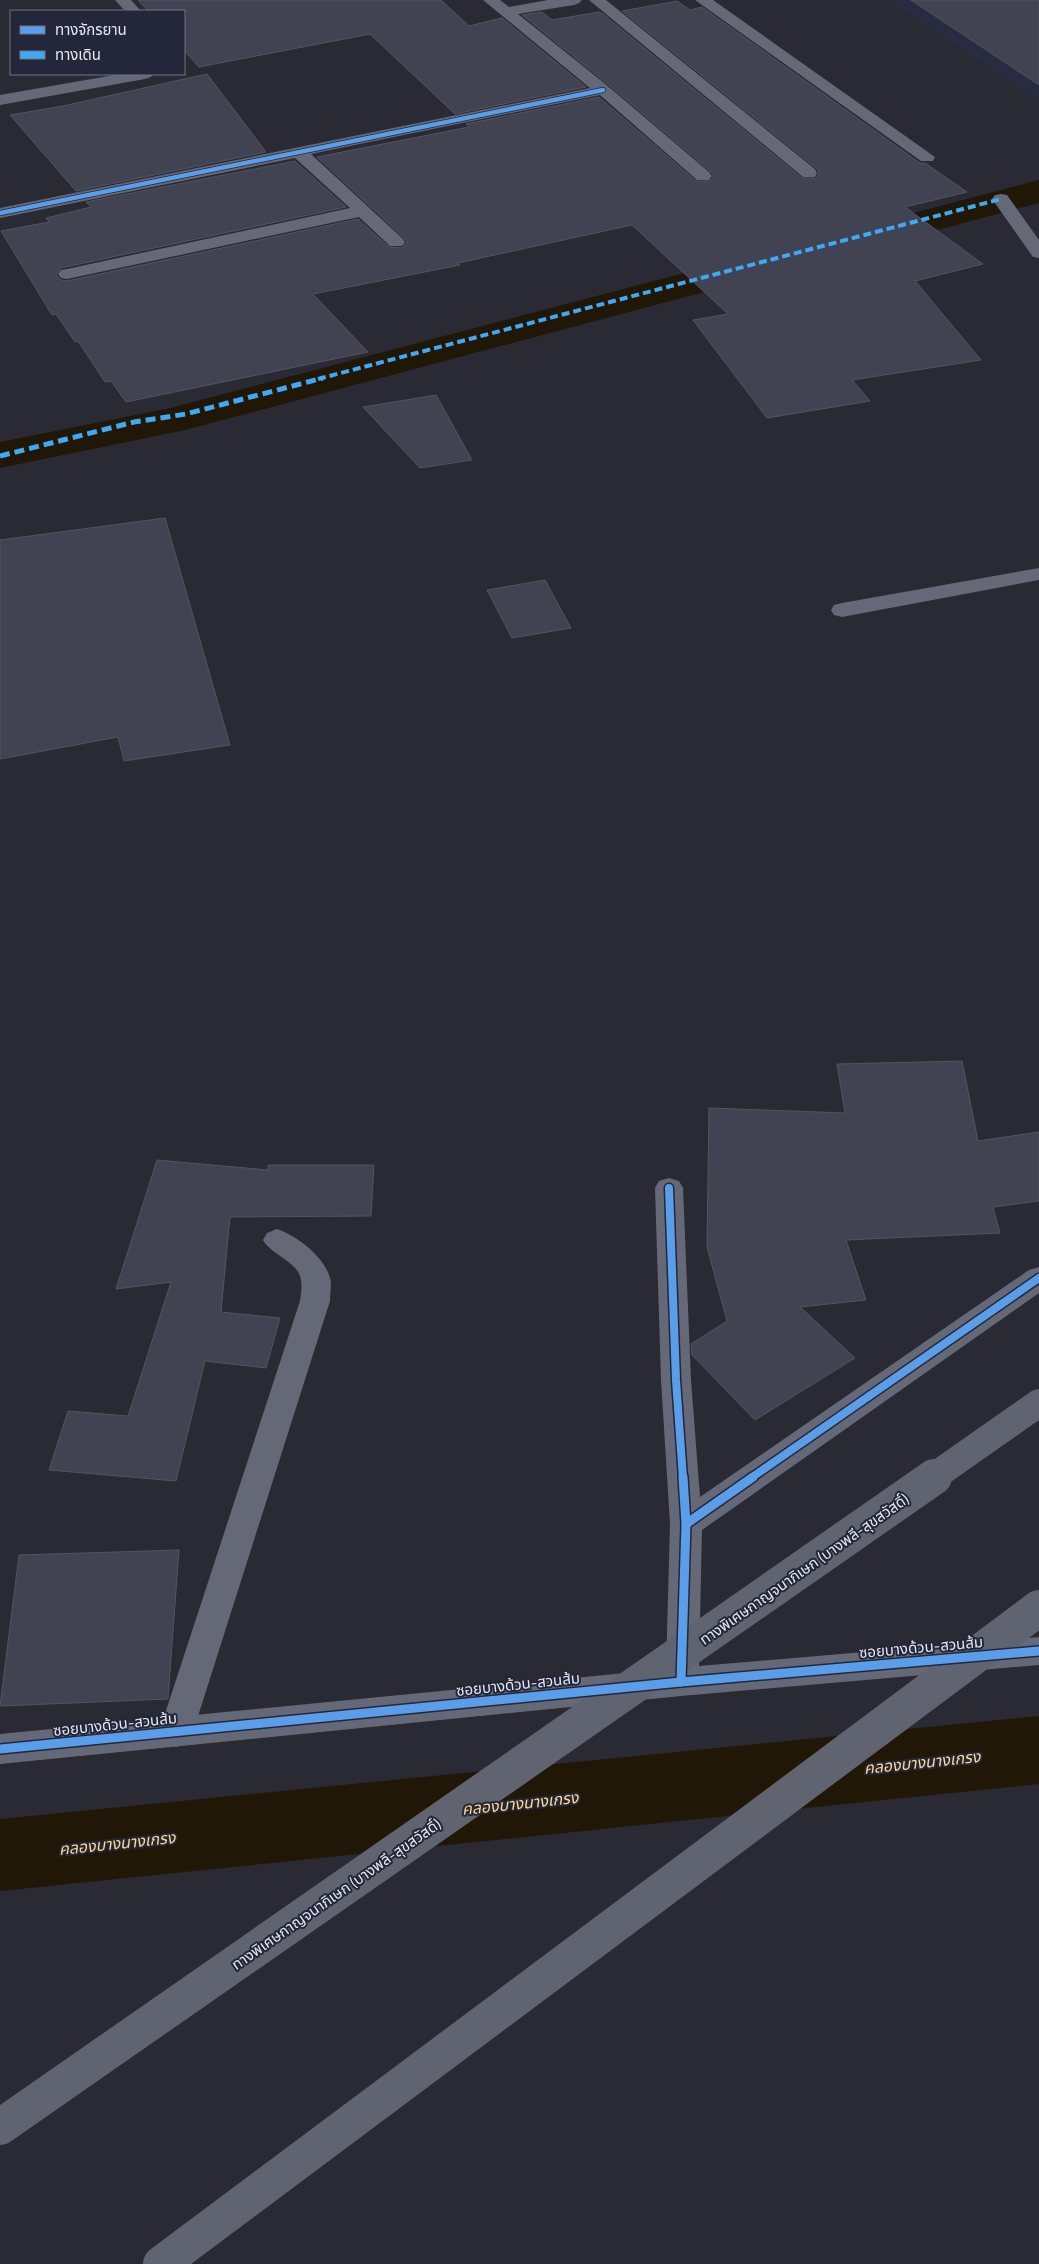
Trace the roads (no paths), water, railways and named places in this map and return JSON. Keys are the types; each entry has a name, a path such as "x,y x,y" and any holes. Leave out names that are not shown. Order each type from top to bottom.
{"highway":[{"name":"ทางพิเศษกาญจนาภิเษก (บางพลี-สุขสวัสดิ์)","path":"0,2127 763,1598 1039,1403"},
{"path":"161,2264 1039,1608"}],"street":[{"path":"124,0 133,10"},
{"path":"491,0 603,90 703,176"},
{"path":"506,12 574,0"},
{"path":"597,0 810,173"},
{"path":"703,0 927,157"},
{"path":"0,100 139,75"},
{"path":"0,213 603,90"},
{"path":"299,152 396,242"},
{"path":"1000,199 1039,253"},
{"path":"67,274 362,211"},
{"path":"842,610 1039,574"},
{"path":"669,1188 676,1380 686,1524 682,1682"},
{"path":"176,1732 316,1301 316,1278 304,1259 277,1240"},
{"path":"686,1524 1039,1278"},
{"name":"ซอยบางด้วน-สวนส้ม","path":"0,1749 682,1682 1039,1651"}],"waterway":[{"path":"0,455 169,421 1039,191"},
{"name":"คลองบางนางเกรง","path":"0,1855 1039,1750"}]}
